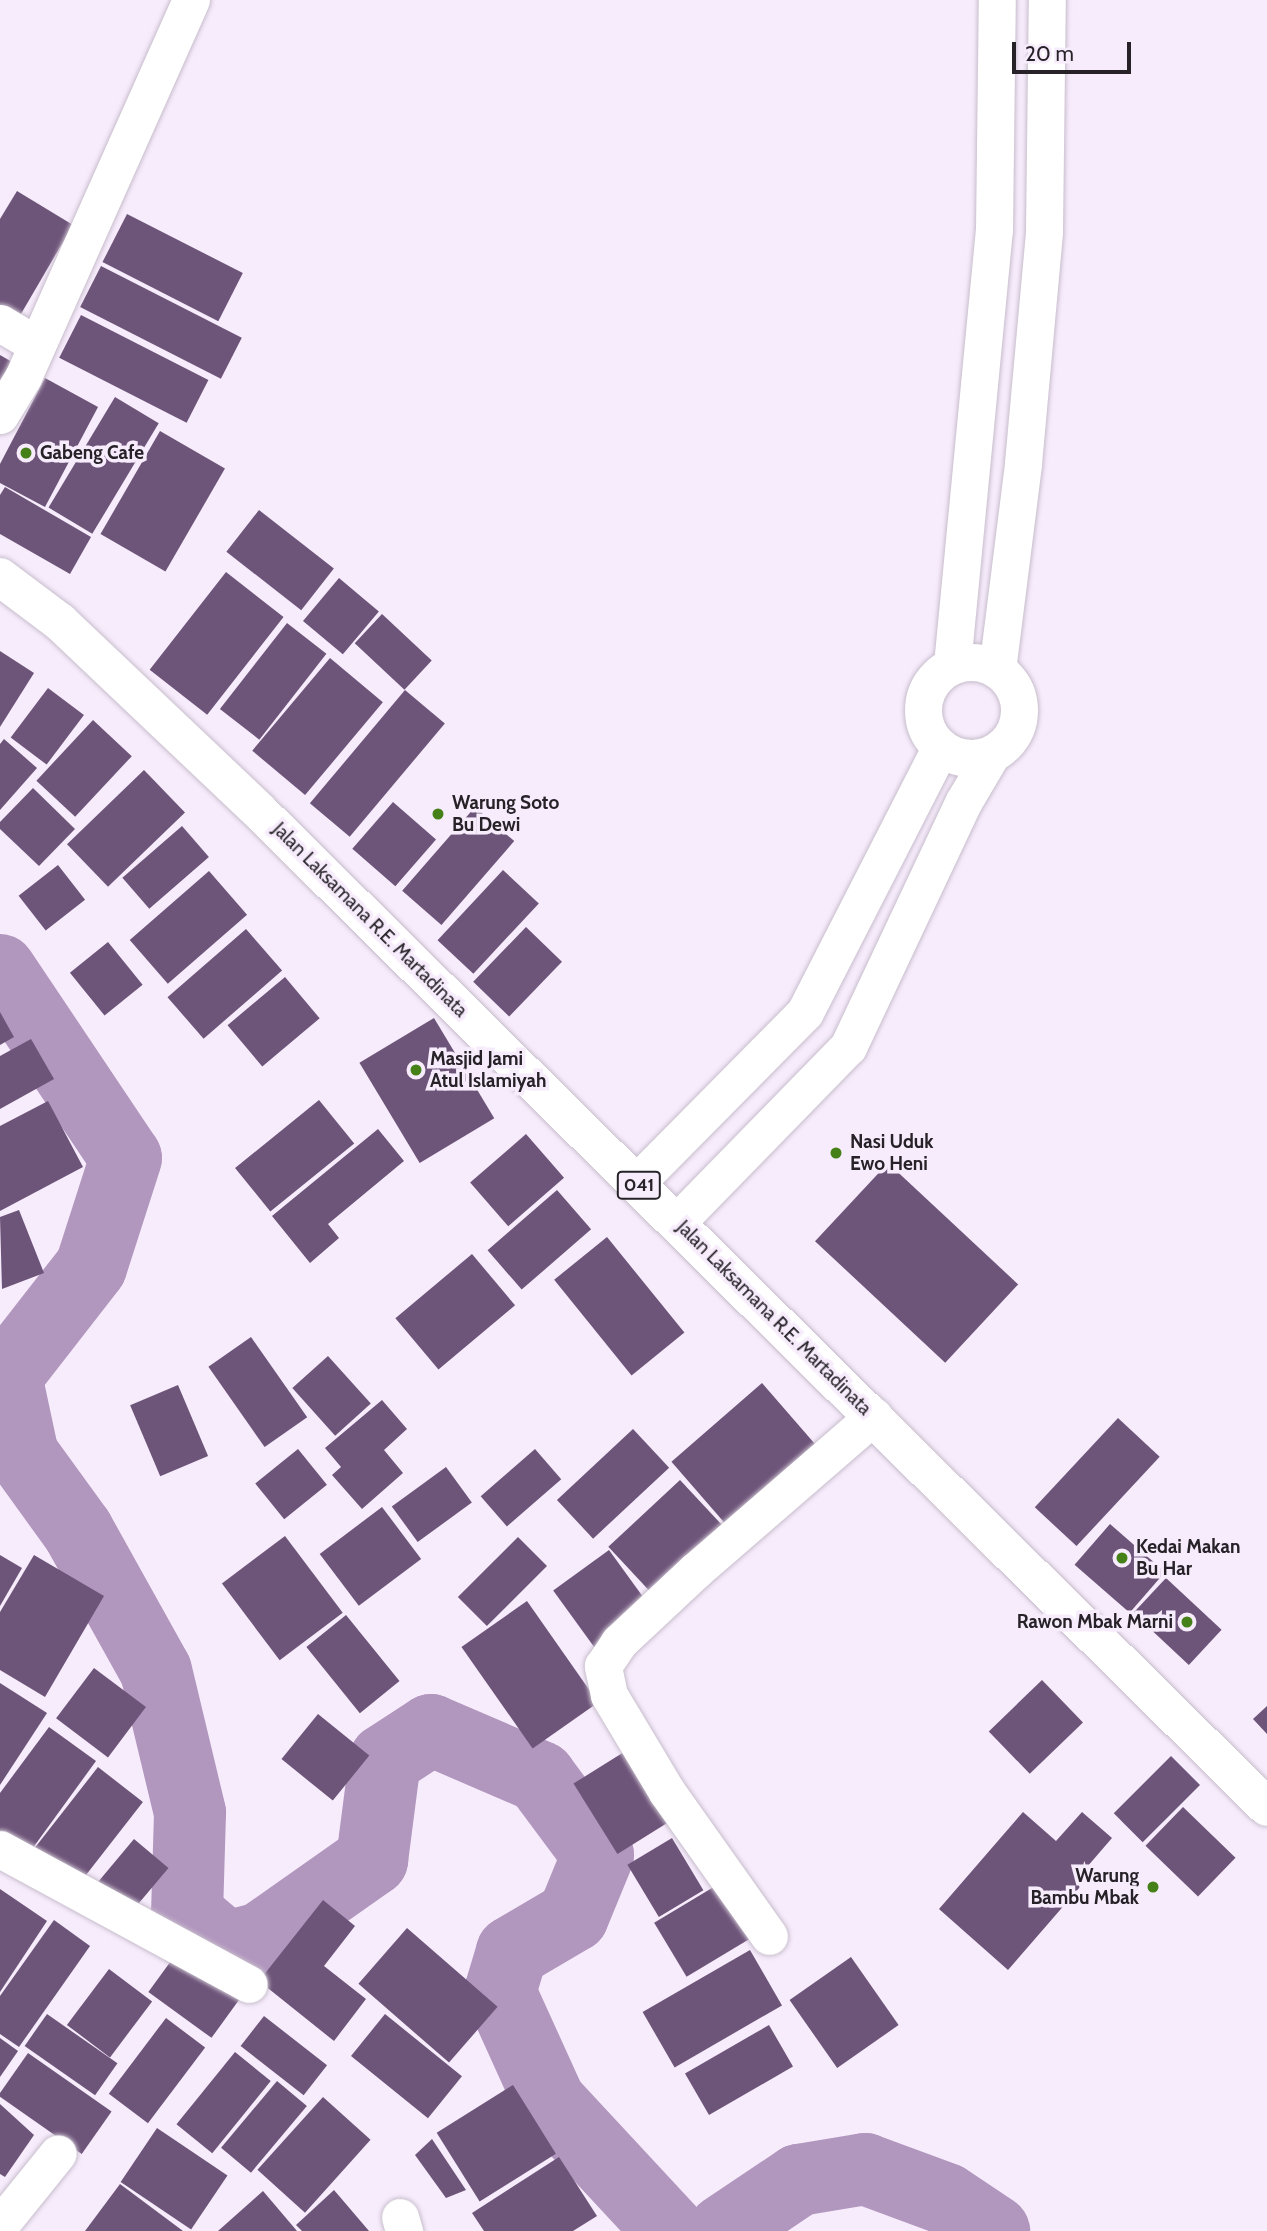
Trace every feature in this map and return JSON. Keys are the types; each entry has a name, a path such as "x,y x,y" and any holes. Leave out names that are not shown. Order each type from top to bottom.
{"main road":[{"name":"Jalan Laksamana R.E. Martadinata","path":"0,577 60,622 169,725 874,1416 1267,1807"}],"street":[{"path":"0,415 37,345 191,0"},
{"path":"952,665 994,230 997,0"},
{"path":"997,670 1023,463 1044,231 1046,0"},
{"path":"994,230 1044,231"},
{"path":"0,323 37,345"},
{"path":"967,662 997,670 1010,682 1019,714 1006,745 991,754 974,759 940,748 923,720 923,703 938,674 952,665 967,662"},
{"path":"636,1183 805,1012 940,748"},
{"path":"677,1222 848,1047 964,801 991,754"},
{"path":"769,1936 667,1793 609,1695 603,1666 619,1642 696,1570 874,1416"},
{"path":"0,1849 249,1984"},
{"path":"0,2225 58,2153"}],"building":[{"path":"17,191 73,225 18,319 0,308 0,219"},
{"path":"127,214 243,273 218,321 102,262"},
{"path":"101,266 242,338 221,379 80,307"},
{"path":"81,315 208,380 187,423 59,358"},
{"path":"0,355 19,366 0,402"},
{"path":"45,378 98,407 45,507 0,483 0,464"},
{"path":"115,397 159,423 92,534 49,508"},
{"path":"160,431 225,468 165,572 101,534"},
{"path":"5,487 91,537 70,574 0,534 0,495"},
{"path":"259,510 334,568 301,610 226,552"},
{"path":"226,572 284,617 207,715 150,670"},
{"path":"339,578 379,611 343,654 303,621"},
{"path":"382,614 432,660 404,690 355,643"},
{"path":"287,623 326,654 259,740 220,709"},
{"path":"0,651 34,673 0,727"},
{"path":"330,658 383,702 305,795 252,751"},
{"path":"48,688 84,715 47,765 11,738"},
{"path":"405,690 445,723 350,837 310,803"},
{"path":"93,720 132,756 75,817 36,781"},
{"path":"4,739 37,768 0,810 0,744"},
{"path":"144,770 185,812 108,887 67,844"},
{"path":"33,788 75,829 39,866 0,829 0,822"},
{"path":"393,802 436,839 395,886 352,849"},
{"path":"475,807 514,841 441,925 402,891"},
{"path":"182,826 209,857 149,909 122,878"},
{"path":"58,865 85,900 46,930 19,896"},
{"path":"503,870 539,903 473,974 438,940"},
{"path":"209,871 247,915 168,984 130,940"},
{"path":"526,927 562,962 509,1016 473,982"},
{"path":"246,929 282,971 204,1039 168,997"},
{"path":"108,942 143,985 105,1016 70,973"},
{"path":"285,977 320,1018 262,1067 228,1025"},
{"path":"0,1012 14,1037 0,1045"},
{"path":"434,1018 494,1118 420,1163 359,1063"},
{"path":"31,1039 54,1079 0,1109 0,1056"},
{"path":"319,1100 354,1144 270,1211 235,1168"},
{"path":"48,1101 83,1167 0,1211 0,1126"},
{"path":"378,1129 404,1161 328,1224 339,1238 310,1263 272,1216"},
{"path":"526,1134 564,1178 508,1226 470,1183"},
{"path":"888,1163 1018,1284 945,1363 815,1241"},
{"path":"557,1190 591,1229 522,1290 488,1250"},
{"path":"19,1210 44,1273 2,1289 0,1217"},
{"path":"607,1237 684,1333 632,1375 554,1280"},
{"path":"472,1254 515,1305 438,1370 395,1318"},
{"path":"251,1337 307,1417 265,1447 208,1367"},
{"path":"328,1356 371,1404 335,1436 292,1388"},
{"path":"762,1383 823,1453 732,1532 671,1462"},
{"path":"178,1385 208,1456 160,1476 130,1405"},
{"path":"382,1400 407,1429 384,1450 403,1473 362,1509 332,1475 341,1467 325,1448"},
{"path":"1118,1418 1160,1457 1076,1546 1035,1507"},
{"path":"633,1429 669,1468 593,1539 557,1500"},
{"path":"298,1449 327,1485 284,1519 255,1484"},
{"path":"535,1449 561,1479 507,1526 481,1496"},
{"path":"446,1467 472,1503 418,1542 392,1506"},
{"path":"680,1480 727,1530 655,1597 608,1547"},
{"path":"382,1507 421,1559 359,1606 320,1554"},
{"path":"1110,1524 1165,1572 1130,1613 1075,1565"},
{"path":"285,1536 343,1613 280,1660 222,1584"},
{"path":"518,1537 547,1566 487,1626 458,1597"},
{"path":"609,1550 650,1607 594,1647 553,1591"},
{"path":"0,1555 22,1568 0,1606"},
{"path":"34,1555 104,1596 45,1697 0,1670 0,1612"},
{"path":"1166,1578 1222,1630 1189,1665 1133,1613"},
{"path":"527,1601 598,1703 533,1748 461,1647"},
{"path":"346,1615 399,1681 360,1713 306,1647"},
{"path":"94,1668 146,1707 108,1757 56,1718"},
{"path":"1042,1680 1083,1722 1030,1774 989,1731"},
{"path":"0,1683 47,1713 0,1785"},
{"path":"1267,1706 1267,1734 1253,1719"},
{"path":"318,1714 369,1756 333,1801 281,1759"},
{"path":"49,1727 96,1761 27,1856 0,1837 0,1793"},
{"path":"632,1747 676,1817 617,1854 573,1784"},
{"path":"1171,1756 1200,1785 1143,1842 1114,1813"},
{"path":"98,1767 143,1802 77,1886 32,1851"},
{"path":"1183,1807 1236,1858 1198,1897 1145,1846"},
{"path":"1023,1812 1056,1841 1082,1812 1112,1838 1087,1867 1093,1872 1008,1970 939,1909"},
{"path":"672,1838 703,1890 659,1917 627,1865"},
{"path":"134,1839 168,1868 133,1910 99,1881"},
{"path":"727,1879 759,1933 687,1977 654,1923"},
{"path":"0,1889 47,1921 0,1992"},
{"path":"323,1900 355,1926 324,1966 366,1999 334,2041 259,1981"},
{"path":"54,1920 90,1946 19,2047 0,2034 0,1996"},
{"path":"407,1928 498,2007 449,2063 358,1984"},
{"path":"750,1950 782,2005 675,2067 643,2012"},
{"path":"176,1954 239,2000 211,2038 148,1992"},
{"path":"851,1957 899,2025 837,2068 790,2000"},
{"path":"109,1969 152,2001 110,2057 67,2025"},
{"path":"47,2014 117,2063 95,2095 25,2046"},
{"path":"385,2014 462,2076 428,2118 351,2056"},
{"path":"264,2016 327,2065 304,2095 241,2046"},
{"path":"166,2018 205,2047 148,2123 109,2094"},
{"path":"769,2025 793,2067 709,2115 685,2074"},
{"path":"0,2038 18,2051 0,2077"},
{"path":"235,2052 271,2081 212,2153 176,2124"},
{"path":"28,2053 112,2112 82,2154 0,2097"},
{"path":"277,2081 307,2106 251,2173 221,2148"},
{"path":"513,2085 556,2154 480,2201 437,2133"},
{"path":"323,2097 371,2140 305,2213 257,2170"},
{"path":"0,2104 34,2135 5,2177 0,2174"},
{"path":"157,2128 227,2176 191,2229 121,2182"},
{"path":"432,2139 466,2190 446,2198 415,2155"},
{"path":"559,2157 597,2216 573,2231 484,2231 472,2213"},
{"path":"120,2184 183,2231 85,2231"},
{"path":"334,2190 369,2231 302,2231 296,2225"},
{"path":"263,2191 297,2231 218,2231"}],"waterway":[{"path":"0,970 126,1158 91,1267 6,1376 23,1455 78,1531 156,1671 190,1813 187,1914 226,1947 261,1938 372,1860 385,1760 431,1730 540,1777 598,1855 573,1916 512,1952 500,1992 550,2102 670,2231"},
{"path":"723,2231 799,2180 865,2169 946,2199 994,2231"}],"place":[{"name":"Gabeng Cafe","path":"26,453"},
{"name":"Warung Soto Bu Dewi","path":"438,814"},
{"name":"Masjid Jami Atul Islamiyah","path":"416,1070"},
{"name":"Nasi Uduk Ewo Heni","path":"836,1153"},
{"name":"Kedai Makan Bu Har","path":"1122,1558"},
{"name":"Rawon Mbak Marni","path":"1187,1622"},
{"name":"Warung Bambu Mbak","path":"1153,1887"}]}
